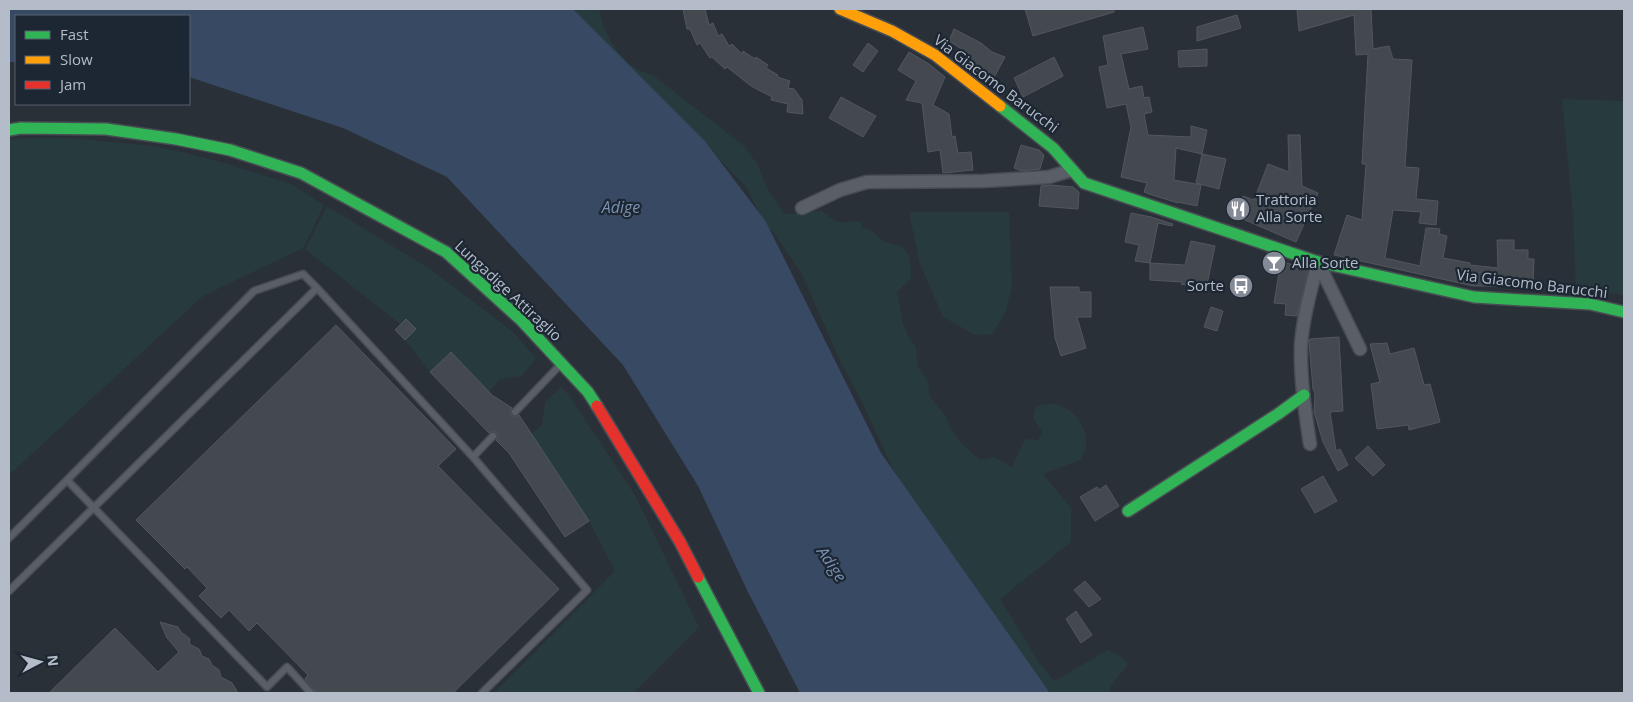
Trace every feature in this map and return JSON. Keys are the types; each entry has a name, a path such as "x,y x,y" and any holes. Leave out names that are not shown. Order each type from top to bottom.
{"street":[{"name":"Via Giacomo Barucchi","path":"840,9 892,31 935,55 1053,148 1084,183 1318,262 1474,296 1590,304 1624,312"},
{"name":"Lungadige Attiraglio","path":"9,130 21,128 106,129 176,139 230,150 301,173 446,252 521,320 588,392 680,542 760,693"},
{"path":"802,208 840,190 868,182 983,181 1049,177 1072,170"},
{"path":"1318,262 1360,349"},
{"path":"1310,444 1304,396 1301,344 1307,304 1318,262"},
{"path":"1128,511 1304,396"}],"lane":[{"path":"9,538 254,291 303,274 473,457 587,590 482,693"},
{"path":"9,591 317,288"},
{"path":"515,412 561,364"},
{"path":"473,457 493,436"},
{"path":"67,480 267,687 287,668 312,693"}],"green space":[{"path":"575,9 599,9 611,42 628,62 637,69 654,76 744,146 758,165 766,186 784,214 822,211 838,222 858,221 861,223 862,228 872,232 885,242 896,244 906,250 910,258 911,278 897,292 902,320 907,334 916,347 918,367 928,382 930,397 946,416 949,426 959,441 980,460 994,457 1012,467 1025,439 1038,440 1043,431 1033,418 1036,407 1045,404 1055,404 1063,407 1078,418 1083,426 1086,445 1080,460 1043,474 1071,508 1071,542 1000,599 1038,661 1054,681 1108,650 1123,658 1128,663 1112,685 1109,693 1051,693 1038,679 912,501 891,465 860,398 840,361 803,276 775,234 764,223 747,188 672,110 577,19"},
{"path":"1562,99 1624,101 1624,295 1576,288 1573,215"},
{"path":"24,138 72,138 151,146 186,153 291,184 324,205 303,248 203,296 9,475 9,140"},
{"path":"327,206 430,269 511,330 536,358 522,376 500,379 489,392 451,352 430,372 405,340 416,329 406,319 400,324 305,249"},
{"path":"909,212 1009,212 1012,285 1006,312 992,334 975,335 943,317 919,261"},
{"path":"561,387 568,394 635,495 699,627 633,693 494,693 615,571 589,521 531,434 542,425 545,402"}],"water":[{"name":"Adige","path":"9,9 573,9 704,140 766,222 881,453 1050,693 800,693 747,590 698,486 623,365 447,177 343,128 190,77 190,15 15,15 15,62 9,62"}],"building":[{"path":"683,9 705,9 709,25 713,23 718,36 722,34 729,46 732,44 742,54 743,51 755,59 756,57 768,65 766,68 778,75 777,77 790,81 788,88 794,89 802,100 803,114 787,112 788,104 771,100 772,97 751,86 727,67 725,69 712,57 710,58 700,43 697,45 690,29 687,29"},
{"path":"1025,9 1114,9 1114,12 1033,36"},
{"path":"1297,9 1371,9 1373,49 1389,46 1393,59 1412,60 1405,167 1419,168 1416,199 1438,201 1436,225 1419,223 1421,212 1393,210 1385,258 1420,266 1426,228 1431,228 1440,229 1439,234 1447,236 1443,258 1470,263 1470,265 1498,268 1497,240 1514,240 1514,250 1528,250 1528,259 1534,259 1533,283 1506,283 1505,286 1473,286 1334,255 1347,215 1362,220 1366,164 1362,164 1368,54 1356,55 1354,15 1299,31"},
{"path":"1237,15 1241,28 1197,41 1197,27"},
{"path":"1143,27 1148,49 1121,54 1129,89 1142,86 1144,98 1149,97 1152,112 1144,114 1148,135 1191,137 1191,126 1207,130 1202,154 1176,148 1174,180 1201,185 1197,206 1178,203 1149,194 1144,192 1147,183 1121,177 1131,127 1126,104 1107,108 1099,67 1108,65 1103,36"},
{"path":"954,29 981,43 992,52 1005,57 990,85 965,65 973,56 949,41"},
{"path":"868,43 878,51 863,72 853,65"},
{"path":"1207,49 1207,66 1179,67 1178,51"},
{"path":"909,52 929,64 945,77 933,105 949,114 952,137 955,136 958,153 971,152 973,170 943,173 940,150 928,152 922,103 906,100 916,81 898,70"},
{"path":"1054,57 1063,76 1023,97 1014,78"},
{"path":"841,97 876,116 863,137 829,118"},
{"path":"1288,135 1300,135 1302,186 1318,193 1296,242 1238,217 1243,196 1254,200 1268,164 1289,172"},
{"path":"1021,145 1039,150 1044,155 1040,169 1022,171 1014,168"},
{"path":"1202,154 1226,159 1219,189 1196,183"},
{"path":"1041,186 1073,187 1079,192 1078,209 1039,206"},
{"path":"1131,213 1173,224 1172,226 1158,223 1150,263 1135,261 1139,245 1125,242"},
{"path":"1191,241 1215,246 1206,289 1181,284 1182,282 1150,280 1150,263 1185,265"},
{"path":"1281,261 1308,270 1297,316 1285,315 1286,304 1274,303"},
{"path":"1050,287 1079,287 1079,292 1091,292 1091,317 1077,317 1086,348 1061,356 1055,338"},
{"path":"1211,307 1223,311 1217,331 1204,327"},
{"path":"406,319 416,329 405,340 395,330"},
{"path":"336,325 456,449 438,466 559,589 453,693 316,693 305,679 308,675 257,623 249,631 229,610 221,618 199,596 207,588 136,520"},
{"path":"1339,337 1343,411 1330,412 1336,451 1340,449 1348,465 1338,471 1323,442 1314,412 1315,394 1309,342 1310,339"},
{"path":"1387,343 1390,354 1414,348 1424,385 1430,384 1440,422 1409,430 1408,425 1377,429 1371,384 1380,382 1370,344"},
{"path":"451,352 492,395 512,408 510,413 512,416 516,417 519,415 589,521 565,537 509,453 496,440 498,437 497,433 494,431 489,433 430,372"},
{"path":"1368,446 1385,465 1373,476 1355,458"},
{"path":"1323,476 1337,501 1315,513 1301,489"},
{"path":"1106,485 1119,506 1095,521 1080,497 1097,487 1099,490"},
{"path":"1085,581 1101,599 1089,607 1074,590"},
{"path":"1076,611 1092,635 1081,643 1066,619"},
{"path":"160,622 178,627 190,639 189,644 199,649 202,656 209,659 212,665 219,670 221,677 232,683 238,693 49,693 115,628 158,672 179,652 167,638"}],"traffic: fast":[{"path":"1000,106 1053,148 1084,183 1318,262 1474,297 1590,304 1624,312"},
{"path":"9,130 21,128 106,129 176,139 230,150 301,173 446,252 521,320 588,392 597,406"},
{"path":"1128,511 1278,414 1304,395"},
{"path":"698,577 759,693"}],"traffic: slow":[{"path":"840,9 892,31 935,55 1000,106"}],"traffic: jam":[{"path":"597,406 680,542 698,577"}],"place":[{"name":"Trattoria Alla Sorte","path":"1238,209"},
{"name":"Alla Sorte","path":"1274,263"},
{"name":"Sorte","path":"1241,286"}]}
